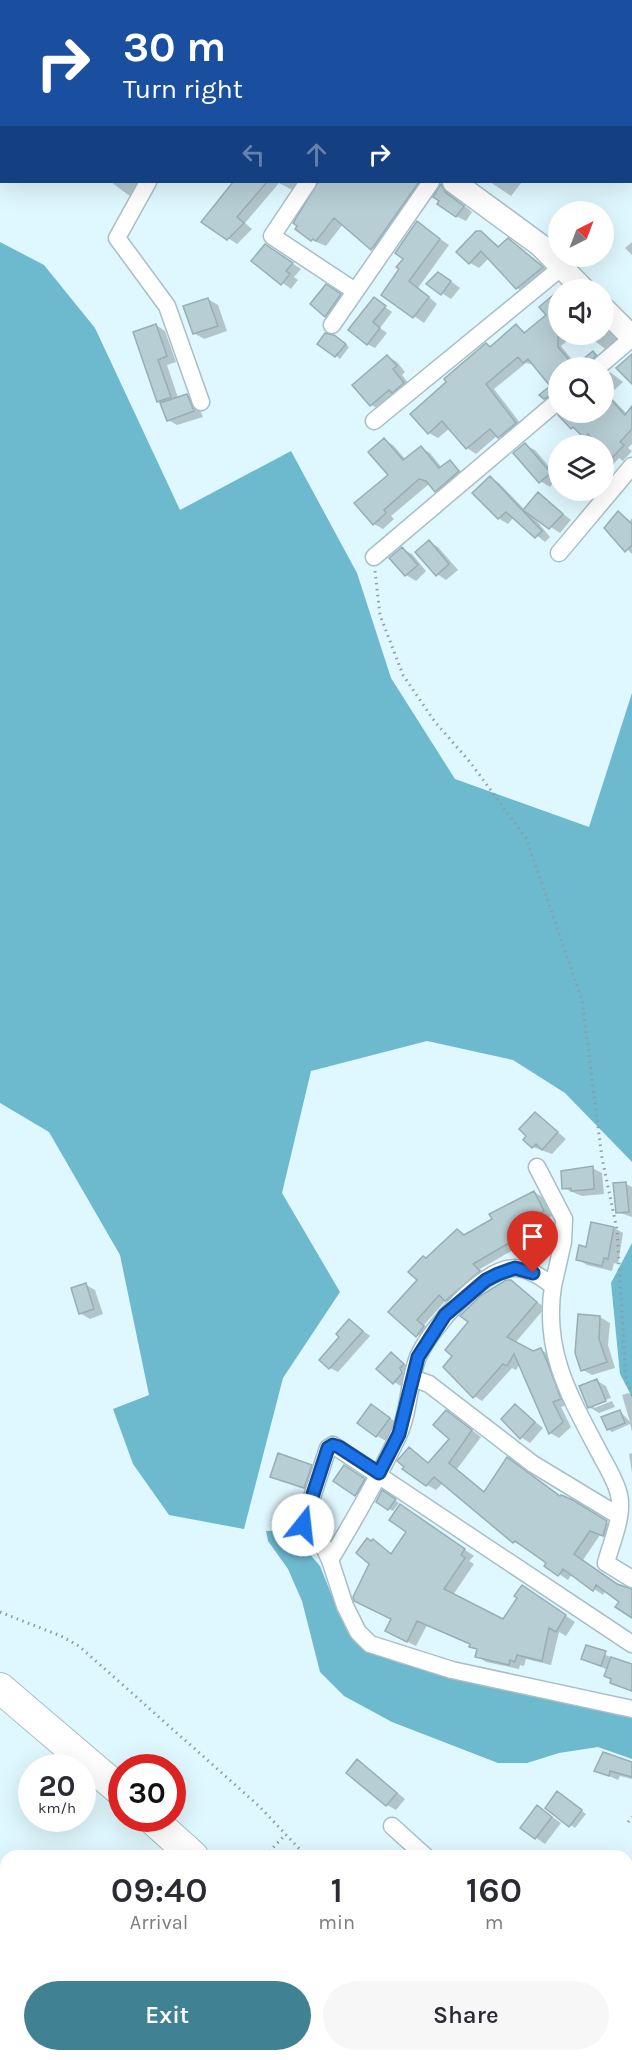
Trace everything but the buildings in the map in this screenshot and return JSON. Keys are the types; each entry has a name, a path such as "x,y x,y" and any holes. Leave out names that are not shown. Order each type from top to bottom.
{"highway":[{"path":"0,1688 108,1780"},
{"path":"166,1832 186,1850"}],"street":[{"path":"147,183 117,238 167,306 201,402"},
{"path":"307,183 272,236 355,291"},
{"path":"332,325 430,183"},
{"path":"455,183 524,232 548,254"},
{"path":"374,421 562,267 573,279"},
{"path":"610,357 632,338 614,319"},
{"path":"374,557 548,409"},
{"path":"559,553 632,466"},
{"path":"537,1167 564,1219 563,1242 550,1302 555,1359 572,1401 620,1496 619,1516 606,1563 632,1579"},
{"path":"330,1560 399,1434 418,1357 445,1315 486,1280 515,1268 533,1273 553,1286"},
{"path":"413,1378 429,1384 533,1464 619,1516"},
{"path":"632,1644 339,1447 333,1445 328,1448 303,1525 322,1543 345,1606 358,1632 370,1644 453,1670 632,1709"},
{"path":"392,1826 418,1850"}],"path":[{"path":"374,557 380,615 402,675 435,722 470,762 526,838 582,1000 602,1158 617,1230 626,1382 632,1391"},
{"path":"0,1612 61,1636 79,1646 259,1806 301,1850"},
{"path":"628,1822 632,1817"},
{"path":"271,1850 286,1834"}],"shaded area":[{"path":"0,242 44,265 95,328 180,510 291,451 357,573 391,678 455,779 589,827 632,693 632,1162 565,1093 513,1060 427,1041 311,1071 282,1193 340,1292 283,1378 244,1529 169,1515 133,1464 113,1409 149,1395 120,1255 49,1132 0,1103"},
{"path":"632,1243 632,1397 620,1374 611,1283"},
{"path":"266,1531 284,1531 301,1544 320,1566 340,1616 353,1640 365,1650 399,1663 459,1678 632,1716 632,1759 598,1747 559,1753 527,1763 498,1763 392,1722 344,1696 320,1672 302,1601 288,1569 268,1541"}],"route":[{"path":"303,1525 328,1448 333,1445 339,1447 379,1473 399,1434 418,1357 445,1315 486,1280 498,1274 515,1268 533,1273"}]}
